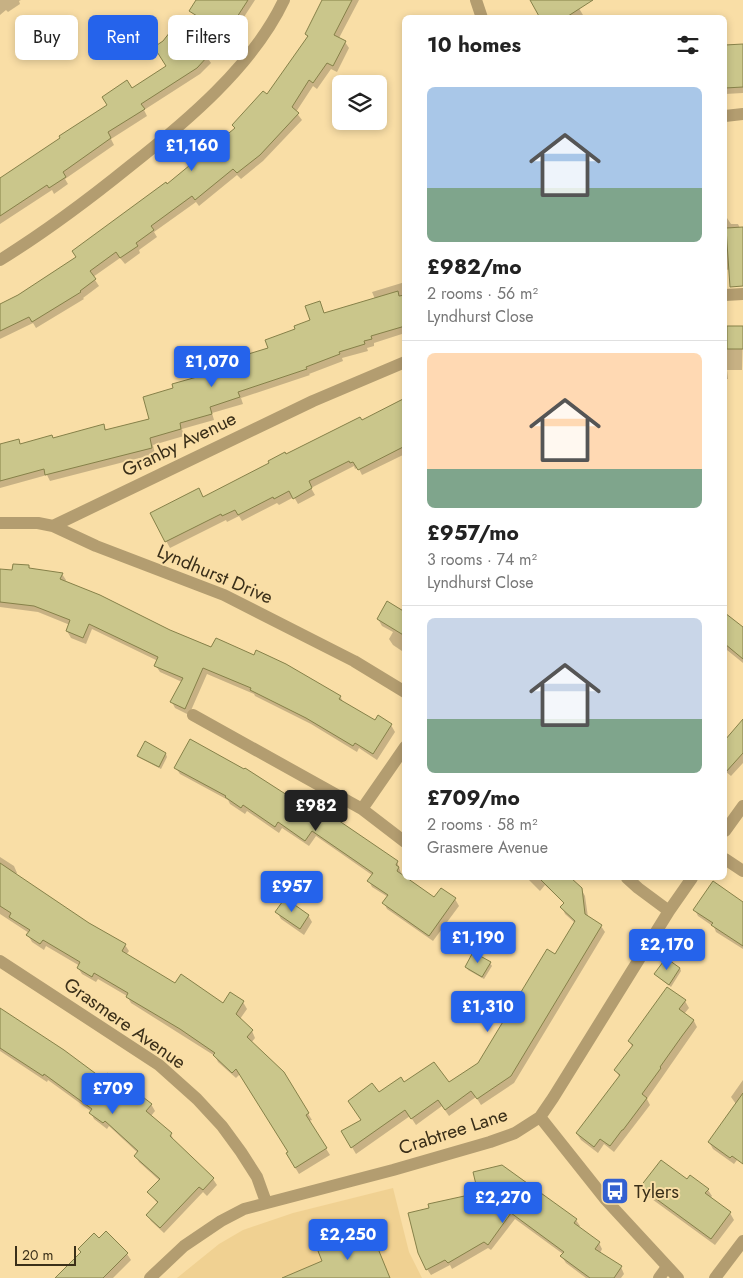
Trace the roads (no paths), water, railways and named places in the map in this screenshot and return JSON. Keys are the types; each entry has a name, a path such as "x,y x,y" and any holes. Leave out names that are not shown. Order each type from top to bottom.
{"street":[{"path":"0,260 31,241 102,188 160,142 210,98 239,67 265,32 284,0"},
{"path":"476,0 481,15"},
{"path":"727,116 743,114"},
{"path":"727,295 743,294"},
{"name":"Granby Avenue","path":"53,526 314,400 402,363"},
{"name":"Lyndhurst Drive","path":"0,523 38,523 53,526 96,546 224,595 354,661 402,690"},
{"path":"194,715 362,809 402,840"},
{"path":"362,809 402,751"},
{"path":"727,828 743,806"},
{"path":"727,860 743,871"},
{"path":"630,880 668,911"},
{"name":"Crabtree Lane","path":"150,1278 184,1246 244,1208 393,1170 490,1142 515,1133 540,1117 554,1098 668,911 691,880"},
{"name":"Grasmere Avenue","path":"0,961 159,1065 197,1098 242,1152 257,1177 266,1202"},
{"path":"540,1117 606,1200 678,1278"},
{"path":"715,1278 743,1240"},
{"path":"658,1278 667,1267"}],"place":[{"name":"Tylers","path":"615,1191"}]}
